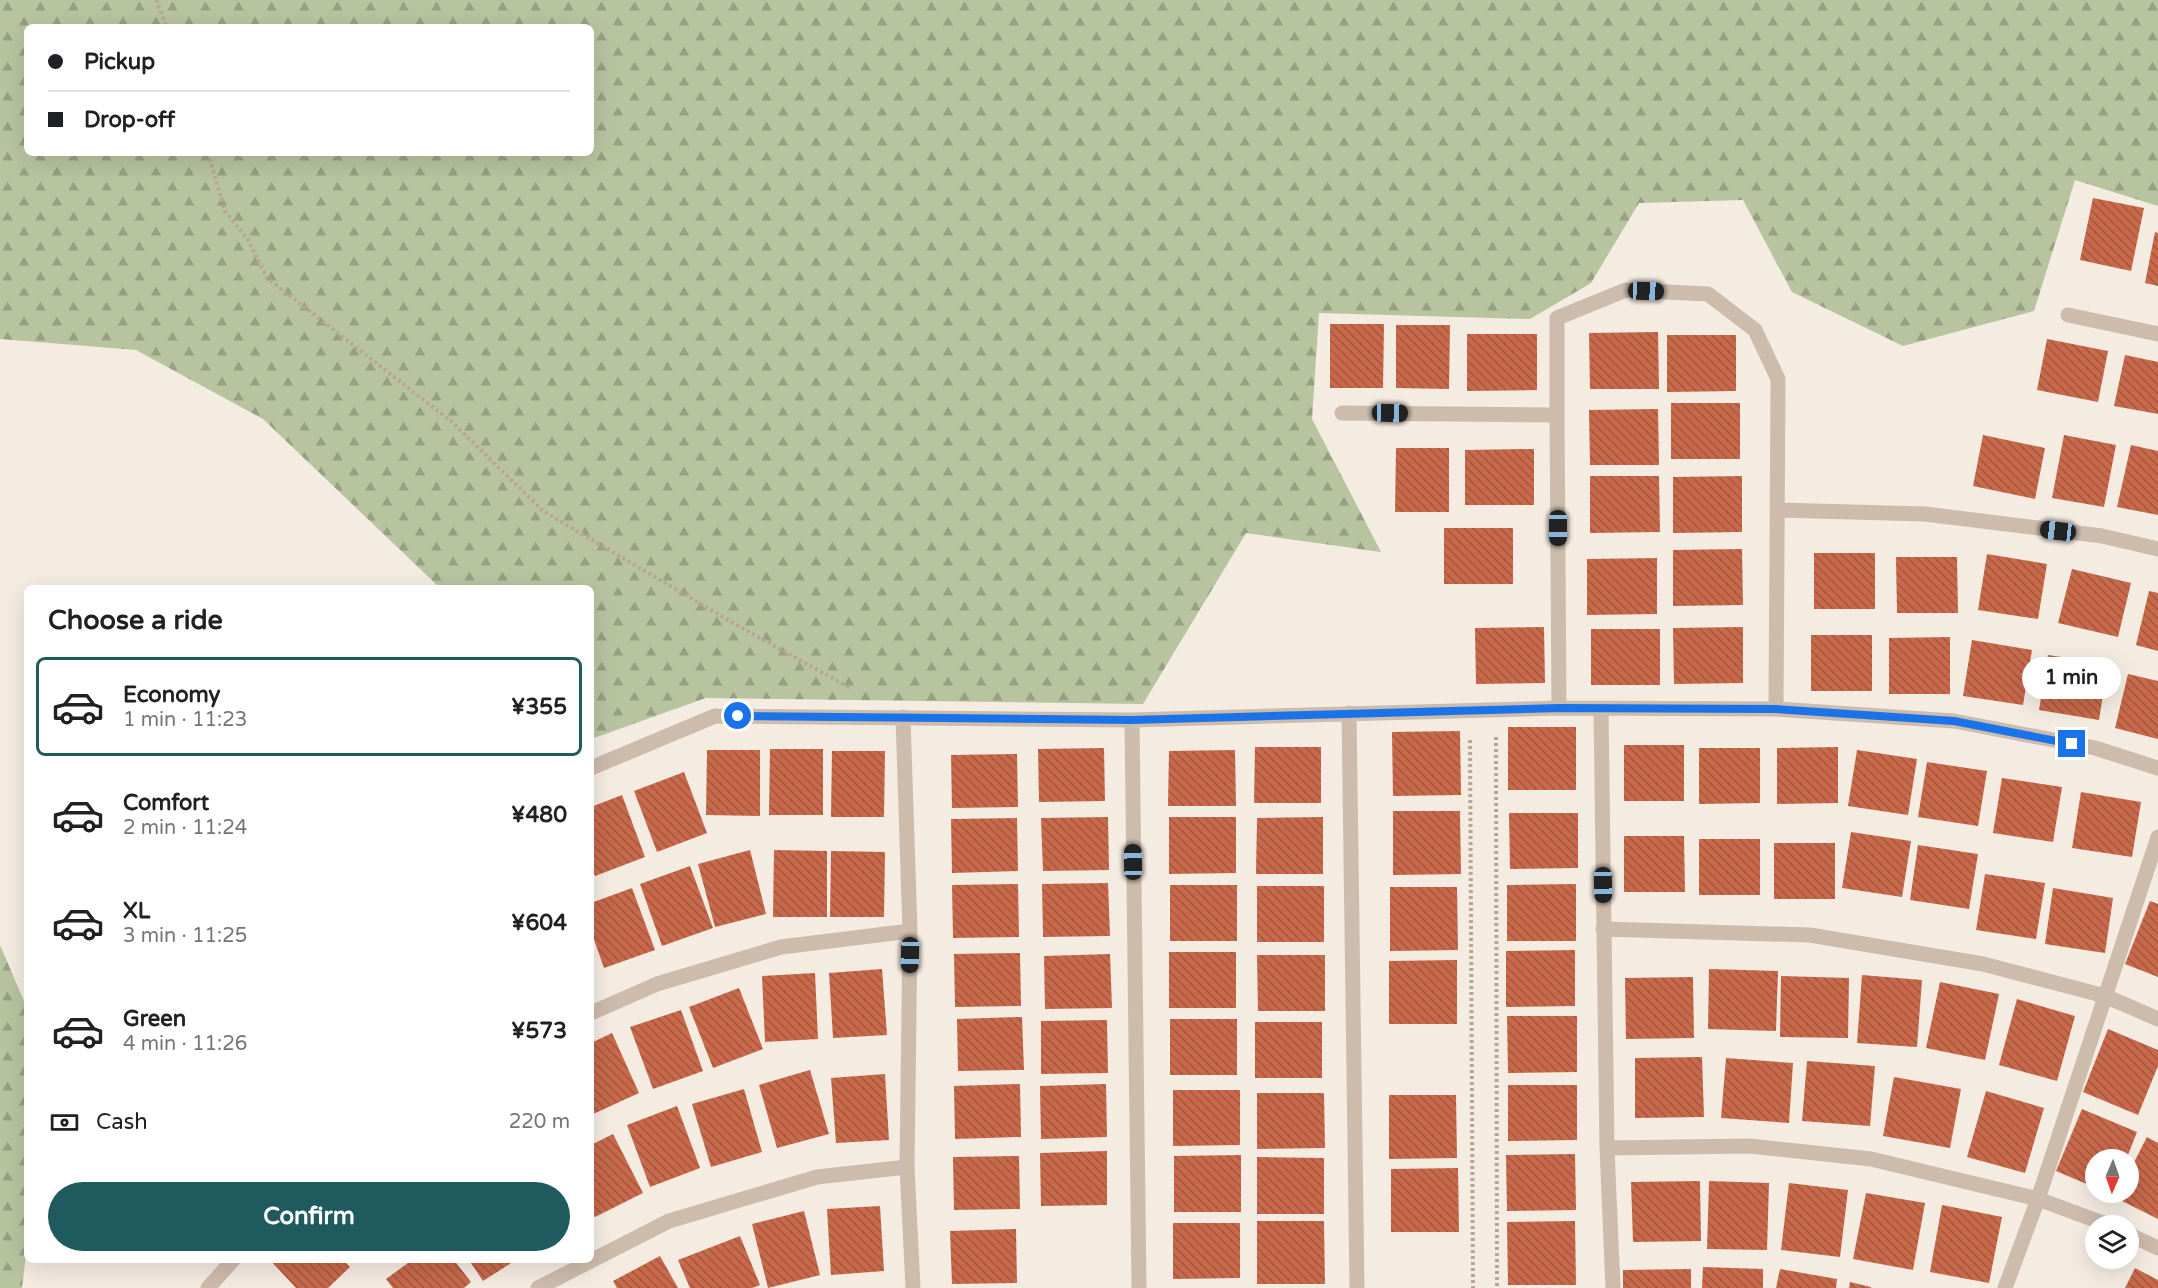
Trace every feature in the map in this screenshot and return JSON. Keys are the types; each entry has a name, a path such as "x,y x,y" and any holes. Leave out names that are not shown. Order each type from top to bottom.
{"street":[{"path":"1559,708 1557,318 1626,291 1708,294 1755,330 1778,379 1776,709"},
{"path":"2068,315 2158,334"},
{"path":"1342,413 1557,415"},
{"path":"1778,510 1925,514 2102,536 2158,549"},
{"path":"594,767 715,716 1132,720 1559,708 1601,710 1776,709 1954,721 2095,748 2158,768"},
{"path":"1601,710 1607,1148 1613,1288"},
{"path":"1349,713 1357,1288"},
{"path":"903,717 910,931 907,1167 913,1288"},
{"path":"1132,720 1139,1288"},
{"path":"2005,1288 2038,1199 2158,837"},
{"path":"1603,929 1810,935 1983,964 2105,996 2158,1019"},
{"path":"594,1012 657,984 781,947 910,931"},
{"path":"1607,1148 1750,1146 1871,1159 2038,1199 2085,1216"},
{"path":"594,1259 669,1221 817,1177 907,1167"},
{"path":"2139,1239 2158,1248"},
{"path":"208,1288 230,1263"},
{"path":"538,1288 587,1263"}],"path":[{"path":"156,0 166,24"},
{"path":"209,156 225,211 248,240 267,278 452,422 543,511 742,628 852,689"},
{"path":"1470,710 1473,1288"},
{"path":"1496,710 1497,1288"}],"green space":[{"path":"0,0 2158,0 2158,206 2075,180 2034,311 1903,346 1792,292 1743,200 1639,203 1591,283 1530,319 1319,313 1312,419 1381,552 1246,533 1143,704 706,698 594,738 594,585 437,585 263,419 136,350 0,339"},
{"path":"0,945 24,1001 25,1263 22,1288 0,1288"}],"building":[{"path":"2093,198 2144,208 2131,271 2080,260"},
{"path":"2155,232 2158,233 2158,286 2145,283"},
{"path":"1330,324 1384,324 1383,388 1330,388"},
{"path":"1396,325 1450,325 1449,389 1396,388"},
{"path":"1658,332 1659,389 1590,389 1589,333"},
{"path":"1467,334 1537,334 1537,390 1467,391"},
{"path":"1667,335 1736,335 1736,391 1667,392"},
{"path":"2047,339 2108,351 2098,402 2037,390"},
{"path":"2125,355 2158,362 2158,414 2114,406"},
{"path":"1671,403 1740,403 1740,459 1671,459"},
{"path":"1658,409 1659,465 1590,465 1589,410"},
{"path":"1983,435 2045,448 2035,499 1973,486"},
{"path":"2064,435 2116,445 2104,507 2052,498"},
{"path":"2131,445 2158,451 2158,515 2117,507"},
{"path":"1396,448 1449,448 1449,512 1395,512"},
{"path":"1534,449 1534,505 1465,505 1465,450"},
{"path":"1590,476 1659,476 1660,532 1590,533"},
{"path":"1742,476 1742,532 1673,533 1673,477"},
{"path":"1444,528 1513,528 1513,584 1444,584"},
{"path":"1742,549 1743,605 1673,606 1673,550"},
{"path":"1814,553 1875,553 1875,609 1814,609"},
{"path":"1987,554 2047,564 2038,619 1978,610"},
{"path":"1896,557 1957,557 1958,613 1897,613"},
{"path":"1657,558 1657,614 1587,615 1587,559"},
{"path":"2072,569 2131,583 2118,637 2058,623"},
{"path":"2149,591 2158,593 2158,651 2136,645"},
{"path":"1544,627 1545,683 1476,684 1475,628"},
{"path":"1743,627 1743,683 1674,684 1673,628"},
{"path":"1591,629 1660,629 1660,685 1591,685"},
{"path":"1811,635 1872,635 1872,691 1811,691"},
{"path":"1950,637 1950,694 1889,694 1889,638"},
{"path":"1972,640 2032,650 2023,705 1963,696"},
{"path":"2048,655 2108,664 2099,720 2039,710"},
{"path":"2128,674 2158,681 2158,739 2115,728"},
{"path":"1508,727 1576,727 1576,790 1508,790"},
{"path":"1460,731 1461,795 1393,796 1392,732"},
{"path":"1624,745 1684,745 1684,801 1624,801"},
{"path":"1255,747 1321,747 1321,803 1254,803"},
{"path":"1838,747 1838,803 1777,804 1777,748"},
{"path":"1104,748 1105,801 1039,802 1038,749"},
{"path":"1699,748 1760,748 1760,803 1699,804"},
{"path":"770,749 823,749 823,815 769,815"},
{"path":"707,750 760,750 760,816 706,815"},
{"path":"1235,750 1236,806 1168,806 1169,751"},
{"path":"1857,750 1917,759 1908,815 1848,806"},
{"path":"832,751 885,751 884,817 831,817"},
{"path":"1017,754 1018,807 952,808 951,755"},
{"path":"1927,762 1987,771 1978,826 1918,817"},
{"path":"684,772 707,833 657,852 634,791"},
{"path":"2002,778 2062,787 2053,842 1993,833"},
{"path":"2081,792 2141,802 2132,857 2072,848"},
{"path":"622,795 645,857 595,876 594,806"},
{"path":"1393,811 1460,811 1461,874 1393,875"},
{"path":"1509,813 1578,813 1578,868 1510,869"},
{"path":"1108,817 1109,870 1043,871 1041,818"},
{"path":"1169,817 1236,817 1236,873 1169,874"},
{"path":"1323,817 1323,874 1256,874 1257,818"},
{"path":"1017,818 1018,871 952,873 951,819"},
{"path":"1851,832 1911,841 1902,897 1842,888"},
{"path":"1624,836 1684,836 1685,892 1624,892"},
{"path":"1699,839 1760,839 1760,895 1699,895"},
{"path":"1774,843 1835,843 1835,899 1774,899"},
{"path":"1918,845 1978,854 1969,909 1910,900"},
{"path":"750,850 766,914 715,927 698,864"},
{"path":"774,850 827,851 827,917 773,917"},
{"path":"831,851 885,852 884,917 830,917"},
{"path":"690,866 713,928 662,946 640,884"},
{"path":"1985,874 2045,883 2036,939 1976,930"},
{"path":"1108,883 1110,936 1043,937 1042,884"},
{"path":"1018,884 1019,937 953,938 952,885"},
{"path":"1576,884 1576,941 1507,941 1507,885"},
{"path":"1170,885 1237,885 1237,941 1170,941"},
{"path":"1257,886 1324,886 1324,942 1257,942"},
{"path":"1390,887 1457,887 1458,950 1390,951"},
{"path":"632,888 655,950 604,968 594,940 594,902"},
{"path":"2053,888 2113,898 2105,953 2045,944"},
{"path":"2150,901 2158,904 2158,977 2125,964"},
{"path":"1575,950 1575,1006 1506,1007 1506,951"},
{"path":"1169,952 1236,952 1236,1008 1169,1008"},
{"path":"1020,953 1021,1006 955,1007 954,954"},
{"path":"1110,954 1112,1008 1045,1009 1044,956"},
{"path":"1257,955 1325,955 1325,1011 1258,1011"},
{"path":"1457,960 1457,1024 1389,1024 1389,961"},
{"path":"882,969 887,1035 833,1038 829,973"},
{"path":"1709,969 1778,971 1776,1031 1708,1029"},
{"path":"815,973 818,1039 765,1042 762,976"},
{"path":"1862,975 1922,980 1917,1047 1857,1043"},
{"path":"1781,976 1849,978 1848,1038 1780,1037"},
{"path":"1693,977 1694,1038 1626,1039 1625,978"},
{"path":"1940,982 1999,994 1985,1060 1926,1048"},
{"path":"739,988 763,1049 713,1068 689,1007"},
{"path":"2017,999 2075,1016 2057,1081 1999,1065"},
{"path":"681,1010 703,1071 653,1089 630,1027"},
{"path":"1507,1016 1577,1016 1577,1072 1508,1073"},
{"path":"1022,1017 1024,1070 958,1071 957,1019"},
{"path":"1170,1019 1237,1019 1237,1075 1170,1075"},
{"path":"1107,1020 1108,1073 1041,1074 1041,1021"},
{"path":"1255,1022 1322,1022 1322,1078 1255,1078"},
{"path":"2108,1029 2158,1050 2158,1066 2138,1115 2083,1092"},
{"path":"612,1033 639,1093 594,1114 594,1042"},
{"path":"1702,1057 1704,1117 1635,1118 1635,1058"},
{"path":"1726,1058 1793,1063 1789,1123 1721,1118"},
{"path":"1807,1061 1875,1066 1870,1126 1802,1121"},
{"path":"810,1070 829,1134 777,1148 759,1085"},
{"path":"885,1074 889,1140 836,1143 831,1078"},
{"path":"1894,1077 1961,1089 1950,1148 1883,1136"},
{"path":"1020,1084 1021,1137 955,1139 954,1086"},
{"path":"1106,1084 1107,1137 1041,1139 1040,1086"},
{"path":"1508,1085 1577,1085 1577,1140 1508,1141"},
{"path":"744,1089 762,1152 711,1167 692,1104"},
{"path":"1173,1090 1240,1090 1240,1145 1173,1146"},
{"path":"1986,1091 2044,1108 2025,1173 1967,1157"},
{"path":"1257,1093 1324,1093 1325,1148 1257,1149"},
{"path":"1389,1095 1456,1095 1457,1158 1389,1159"},
{"path":"677,1106 700,1168 650,1187 627,1125"},
{"path":"2082,1109 2137,1132 2130,1149 2085,1149 2085,1183 2056,1171"},
{"path":"613,1134 643,1193 595,1217 594,1215 594,1144"},
{"path":"2147,1137 2158,1143 2158,1219 2126,1203 2139,1203 2139,1153"},
{"path":"1107,1151 1107,1205 1041,1206 1040,1153"},
{"path":"1575,1154 1576,1210 1507,1211 1506,1155"},
{"path":"1241,1155 1241,1212 1174,1212 1174,1156"},
{"path":"1019,1156 1020,1209 954,1210 953,1157"},
{"path":"1257,1157 1324,1158 1324,1214 1257,1214"},
{"path":"1458,1168 1459,1232 1391,1232 1391,1169"},
{"path":"1700,1181 1701,1241 1633,1242 1631,1182"},
{"path":"1709,1181 1769,1183 1767,1250 1707,1249"},
{"path":"1789,1183 1848,1190 1840,1257 1781,1250"},
{"path":"1866,1193 1925,1203 1913,1270 1853,1259"},
{"path":"1942,1205 2002,1217 1989,1283 1930,1272"},
{"path":"880,1206 884,1271 831,1275 827,1209"},
{"path":"804,1211 820,1275 768,1288 752,1224"},
{"path":"1257,1221 1324,1221 1325,1284 1257,1284"},
{"path":"1575,1221 1576,1285 1508,1285 1507,1222"},
{"path":"1173,1223 1240,1223 1240,1278 1173,1279"},
{"path":"1016,1229 1017,1283 952,1284 950,1231"},
{"path":"740,1236 760,1285 752,1288 690,1288 678,1260"},
{"path":"660,1256 678,1288 617,1288 613,1281"},
{"path":"273,1263 346,1263 350,1267 328,1288 296,1288"},
{"path":"408,1263 456,1263 471,1282 464,1288 393,1288 386,1279"},
{"path":"471,1263 511,1263 483,1281"},
{"path":"1703,1267 1763,1269 1763,1288 1702,1288"},
{"path":"1691,1269 1691,1288 1623,1288 1623,1270"},
{"path":"1780,1269 1837,1279 1836,1288 1776,1288"},
{"path":"2134,1269 2158,1280 2158,1288 2125,1288"},
{"path":"1850,1282 1871,1287 1871,1288 1849,1288"}],"route":[{"path":"738,716 1132,720 1559,708 1601,710 1776,709 1954,721 2072,744"}]}
